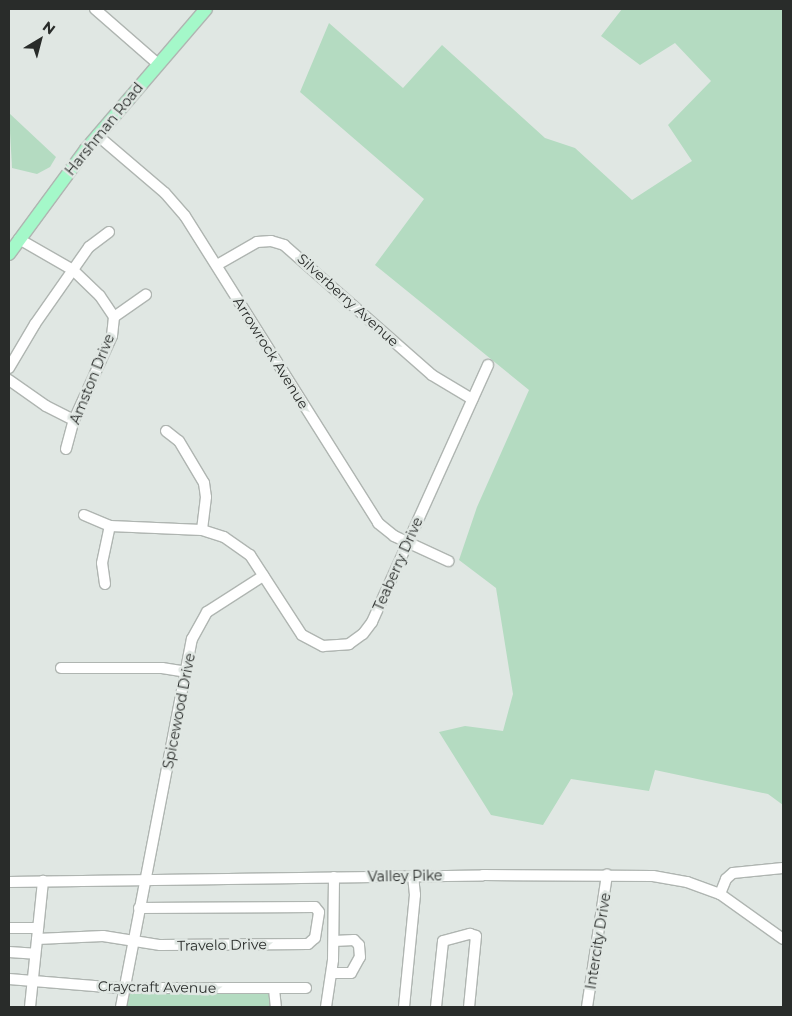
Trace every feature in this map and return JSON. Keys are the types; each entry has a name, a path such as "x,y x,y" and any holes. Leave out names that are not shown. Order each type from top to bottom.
{"main road":[{"name":"Harshman Road","path":"9,254 98,135 206,9"}],"street":[{"path":"95,9 106,12 158,64"},
{"name":"Arrowrock Avenue","path":"98,135 176,204 217,265 373,516 387,531 448,561"},
{"path":"9,368 35,324 89,248 109,232"},
{"path":"19,239 73,270 100,296 114,317"},
{"name":"Silverberry Avenue","path":"217,265 257,242 271,240 284,244 432,375 472,399"},
{"name":"Amston Drive","path":"66,449 74,420 104,356 114,317 146,295"},
{"name":"Teaberry Drive","path":"202,530 238,546 250,556 302,635 323,646 342,646 356,640 368,628 488,366"},
{"path":"9,380 46,406 74,420"},
{"path":"84,515 110,526 202,530 206,497 204,483 179,441 166,431"},
{"path":"105,584 102,563 110,526"},
{"name":"Spicewood Drive","path":"121,1007 192,639 202,618 212,607 263,576"},
{"path":"60,668 162,668 186,672"},
{"path":"720,894 726,879 733,873 783,868"},
{"name":"Valley Pike","path":"9,882 413,876 607,875 668,878 720,894 782,934"},
{"name":"Intercity Drive","path":"587,1007 607,875"},
{"path":"404,1007 415,895 413,876"},
{"path":"326,1007 332,973 334,877"},
{"path":"30,1007 43,881"},
{"name":"Travelo Drive","path":"37,939 103,936 134,939 160,945 311,942 319,912 315,907 139,908"},
{"path":"9,928 38,928"},
{"path":"436,1007 443,941 465,934 476,936 469,1007"},
{"path":"332,973 351,973 360,957 359,945 354,940 334,940"},
{"path":"9,952 35,954"},
{"name":"Craycraft Avenue","path":"9,979 125,987 306,988"},
{"path":"274,989 276,1007"}],"green space":[{"path":"622,9 783,9 783,805 768,794 655,770 649,791 571,779 543,825 491,815 439,732 465,726 503,731 513,694 496,588 459,560 477,507 529,390 375,265 424,199 300,92 329,23 403,88 442,45 545,138 575,148 632,200 692,161 668,125 711,81 675,43 640,65 601,36"},
{"path":"9,113 56,157 50,167 37,174 12,168"},
{"path":"125,987 274,989 272,1007 121,1007"}]}
